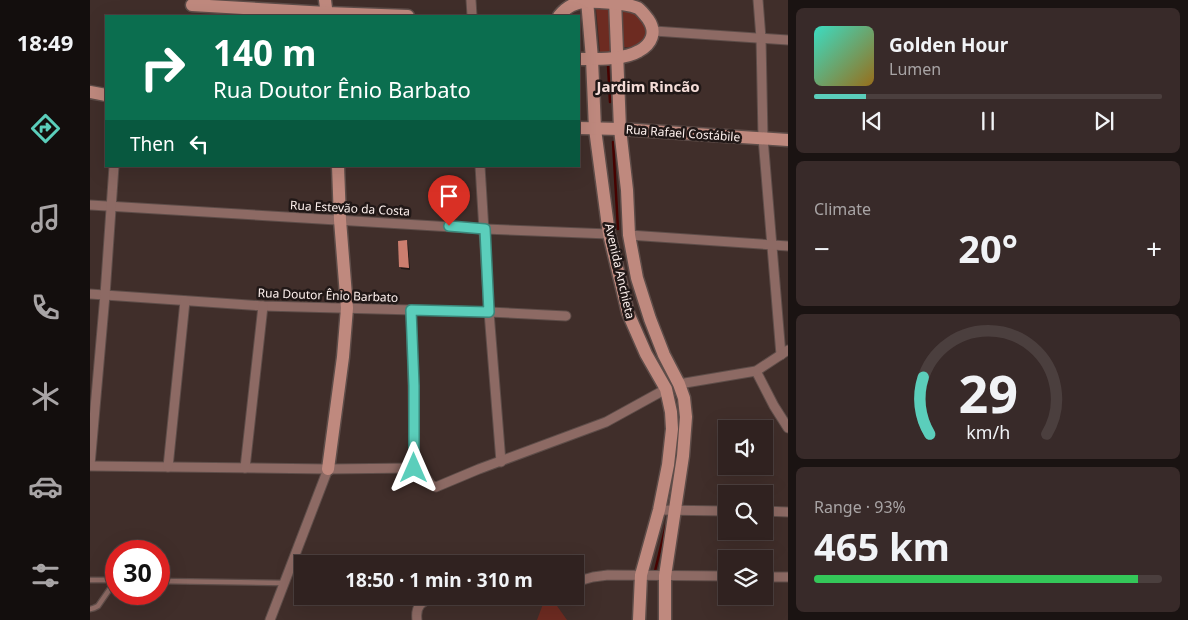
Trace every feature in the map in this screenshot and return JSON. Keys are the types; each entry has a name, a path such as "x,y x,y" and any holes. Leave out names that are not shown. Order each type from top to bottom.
{"main road":[{"path":"560,15 575,3 586,1 615,2 639,9 652,25 654,31 648,44 640,50 617,57 585,59"},
{"name":"Avenida Anchieta","path":"586,1 585,59 609,234 628,313 646,354 666,389 671,412 672,429 668,465 659,510 641,575 639,620"},
{"name":"Avenida Anchieta","path":"615,2 620,129 627,190 629,235 637,278 664,355 684,398 686,417 683,456 665,576 665,620"},
{"path":"191,7 326,10 394,15"},
{"name":"Rua Rafael Costábile","path":"580,128 788,140"},
{"path":"328,469 343,357 347,308 338,167"}],"street":[{"path":"471,0 472,15"},
{"path":"679,384 756,371 785,352 772,245 763,138 761,38 758,0"},
{"path":"654,31 788,40"},
{"path":"114,167 90,466 328,469 414,468 431,485 436,487 606,422 666,389"},
{"path":"480,167 501,462"},
{"name":"Rua Estevão da Costa","path":"90,205 485,229 609,234"},
{"path":"629,235 788,246"},
{"name":"Rua Doutor Ênio Barbato","path":"90,294 263,306 566,316"},
{"path":"168,467 185,300"},
{"path":"245,468 263,306"},
{"path":"411,310 414,386 414,468"},
{"path":"756,371 788,428"},
{"path":"270,620 328,469"},
{"path":"659,510 718,511"},
{"path":"773,512 788,512"},
{"path":"584,579 608,575 718,576"},
{"path":"773,577 788,577"},
{"path":"417,620 416,613 420,605"}],"lane":[{"path":"90,580 105,580"},
{"path":"170,581 284,583"},
{"path":"90,609 98,606 105,596"}],"shaded area":[{"path":"596,8 610,8 612,53 600,52"},
{"path":"627,11 636,14 646,22 647,26 647,38 639,45 633,47 623,47 621,12"},
{"path":"543,605 556,605 567,620 537,620"}],"building":[{"path":"407,240 409,268 399,267 398,241"}],"waterway":[{"path":"608,65 610,102"},
{"path":"613,142 618,229"},
{"path":"655,571 666,525"}],"district":[{"name":"Jardim Rincão","path":"648,86"}],"route":[{"path":"414,468 414,386 411,310 489,312 485,229 449,226"}]}
